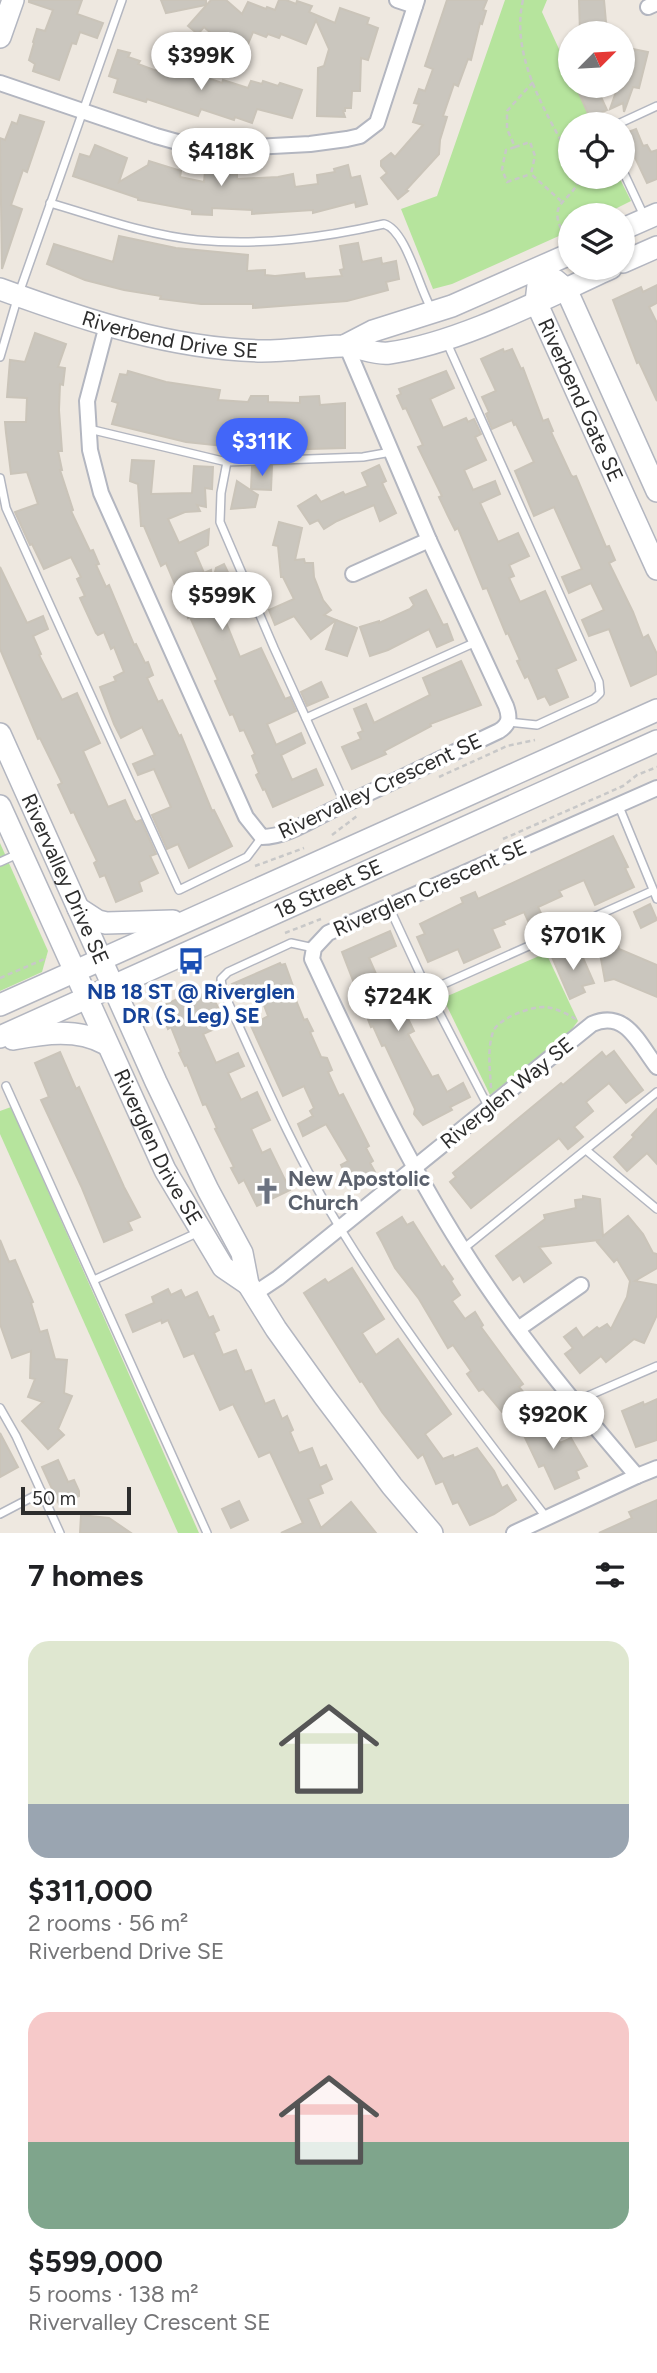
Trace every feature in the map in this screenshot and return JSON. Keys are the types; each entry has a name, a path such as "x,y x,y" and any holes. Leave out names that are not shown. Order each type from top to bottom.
{"street":[{"path":"0,37 13,0"},
{"path":"0,83 188,145 262,147 310,144 360,136 377,123 382,113 416,3 397,0"},
{"path":"635,257 657,247"},
{"name":"Riverbend Drive SE","path":"346,345 373,331 433,312 540,268 558,256"},
{"name":"Riverbend Gate SE","path":"540,268 566,289 657,491"},
{"name":"Riverbend Gate SE","path":"540,268 536,302 657,569"},
{"name":"Riverbend Drive SE","path":"9,293 107,326 160,339 224,349 293,350 346,345 386,354 445,339 585,280"},
{"name":"Rivervalley Crescent SE","path":"107,326 87,401 90,450 101,493 246,817 262,837 272,837 285,832 345,804 499,731 508,722"},
{"path":"346,345 429,540 506,706 508,722"},
{"path":"352,574 429,540"},
{"name":"18 Street SE","path":"0,1004 657,710"},
{"name":"Rivervalley Drive SE","path":"0,734 114,986"},
{"name":"18 Street SE","path":"0,1039 652,745"},
{"name":"Riverglen Crescent SE","path":"636,1476 573,1403 463,1250 414,1167 366,1077 312,959 314,948 328,933 657,788"},
{"name":"Rivervalley Drive SE","path":"0,806 86,998"},
{"path":"78,908 106,923 189,920"},
{"name":"Riverglen Drive SE","path":"114,986 191,1155 242,1253 251,1289"},
{"name":"Riverglen Drive SE","path":"86,998 160,1159 223,1267 251,1289 324,1396 392,1486 432,1533"},
{"name":"Riverglen Way SE","path":"251,1289 278,1278 593,1024 609,1019 624,1024 657,1067"},
{"path":"0,1039 62,1033 94,1037 106,1044"},
{"path":"518,1329 581,1285"},
{"path":"514,1533 657,1468"}],"lane":[{"path":"0,357 9,293 50,203 122,0"},
{"path":"635,116 657,106"},
{"path":"634,189 651,217"},
{"path":"50,203 126,226 194,240 261,243 331,236 384,224 392,226 400,236 423,296 433,312"},
{"path":"445,339 599,682 600,694 594,699 537,725 508,722"},
{"path":"88,429 227,462 363,457 391,452"},
{"path":"227,462 221,493 220,522 345,804"},
{"path":"0,478 6,508 179,890 247,857 262,837"},
{"path":"306,718 476,642"},
{"path":"618,804 657,899"},
{"path":"0,862 20,852"},
{"path":"428,991 652,891"},
{"path":"389,906 428,991 489,1108"},
{"path":"314,948 291,943 228,972 221,979 223,990 312,1177 340,1228 437,1376 546,1517"},
{"path":"6,1086 207,1533"},
{"path":"463,1250 657,1092"},
{"path":"586,1150 657,1209"},
{"path":"94,1280 200,1231"},
{"path":"573,1403 657,1366"},
{"path":"0,1408 16,1436 60,1533"},
{"path":"0,1514 42,1492"}],"path":[{"path":"523,0 521,44 541,102 558,134"},
{"path":"515,147 505,116 533,82"},
{"path":"530,142 535,156 531,174 507,182 502,169 506,150 530,142"},
{"path":"531,174 561,201 574,189"},
{"path":"436,779 508,746 535,740"},
{"path":"501,840 623,786 637,775 657,767"},
{"path":"327,838 362,812"},
{"path":"255,866 307,846"},
{"path":"285,933 305,923 327,918"},
{"path":"0,978 47,958"},
{"path":"489,1108 490,1049 494,1030 500,1022 547,1007 574,1017 585,1029"}],"green space":[{"path":"505,0 547,0 542,12 558,47 558,98 583,98 589,112 558,112 558,189 625,189 631,201 558,203 558,236 452,284 433,289 401,209 437,196"},
{"path":"0,843 48,951 42,972 0,991"},
{"path":"546,953 578,1021 569,1033 490,1095 443,998"},
{"path":"11,1107 199,1533 178,1533 0,1134 0,1111"}],"building":[{"path":"29,0 82,0 77,14 103,23 97,38 80,32 76,44 72,43 59,80 33,71 35,64 29,60 37,29 45,31 53,10"},
{"path":"161,0 206,0 206,5 166,13"},
{"path":"211,0 226,0 242,14 248,2 275,10 279,0 286,0 312,6 309,12 335,23 340,8 369,18 367,24 378,28 368,60 361,58 360,91 352,91 351,108 345,108 343,111 345,117 317,116 318,68 324,66 329,49 316,20 306,44 281,34 279,38 253,32 248,44 237,40 234,42 212,34 204,27 198,34 188,26"},
{"path":"447,0 487,0 483,10 486,11 482,24 480,23 471,60 468,59 458,86 454,84 443,116 447,117 439,154 398,199 381,178 387,173 381,166 381,161 391,153 395,157 423,125 413,122 419,104 414,103 419,89 425,91 433,69 425,66"},
{"path":"579,0 604,0 606,21 580,21"},
{"path":"635,49 648,52 639,88 635,87"},
{"path":"118,50 130,53 128,57 154,70 169,72 171,67 179,68 222,83 223,80 248,88 251,81 262,84 263,81 302,90 292,118 257,109 252,123 201,109 198,116 147,99 146,102 114,92 118,79 109,76"},
{"path":"581,98 602,98 607,110 587,112"},
{"path":"614,98 629,98 624,112 623,103 610,109"},
{"path":"20,115 44,122 27,172 23,170 11,205 22,209 2,269 0,138 5,140 12,122 17,124"},
{"path":"635,129 643,146 647,145 651,152 657,150 657,179 647,183 635,158"},
{"path":"95,145 127,158 119,182 148,165 149,161 181,171 180,177 204,182 205,171 237,175 237,179 293,174 295,187 318,184 317,175 335,172 334,169 348,165 351,178 360,176 367,204 356,207 355,202 313,213 313,210 252,214 252,210 212,208 212,215 192,214 192,210 138,200 73,176 80,154 90,157"},
{"path":"119,236 176,248 248,255 247,271 265,270 265,275 275,276 304,273 305,279 342,276 340,270 344,269 340,246 358,243 362,262 381,258 382,264 396,261 399,279 386,282 388,290 347,301 253,308 253,304 201,304 160,299 161,296 85,280 47,264 54,244 113,262"},
{"path":"657,285 657,303 649,307 657,323 657,401 639,362 637,363 613,300 641,287 643,292"},
{"path":"35,333 66,344 58,367 65,368 63,385 60,384 59,410 62,451 58,451 60,470 73,510 71,511 90,551 93,550 99,564 96,565 106,587 109,585 134,645 136,644 145,663 148,662 153,675 147,678 158,702 162,700 179,736 181,735 212,811 214,810 232,846 189,868 178,844 167,849 152,815 171,807 154,769 138,775 133,764 155,755 142,727 121,738 100,687 116,681 114,677 124,672 114,647 111,649 104,632 98,635 96,633 80,598 85,596 77,579 81,577 71,557 44,569 15,512 38,504 27,472 11,474 5,422 26,422 27,398 7,397 10,360 25,362"},
{"path":"503,349 504,352 512,349 521,369 523,368 543,421 548,419 553,431 551,432 571,475 576,476 606,547 609,546 615,560 609,563 643,638 648,635 657,654 657,674 631,686 609,629 589,636 582,620 604,610 591,583 569,593 562,577 582,569 554,507 534,516 515,471 534,462 516,424 514,425 512,420 492,429 486,414 489,412 482,397 496,391 481,359"},
{"path":"128,371 166,382 220,390 218,400 248,402 251,396 268,396 268,402 300,403 300,397 319,396 320,405 345,403 345,448 272,450 272,454 252,455 252,449 186,442 112,424 118,403 112,401 120,374 127,375"},
{"path":"446,371 454,388 430,399 443,428 466,418 468,422 474,419 481,434 475,437 486,460 464,470 473,490 495,481 500,494 480,503 498,542 518,533 529,556 509,565 514,576 509,578 520,602 545,591 576,660 556,669 568,697 550,705 545,696 538,699 528,676 525,678 517,661 520,660 487,588 483,589 458,528 455,530 439,497 442,496 418,447 423,445 406,408 403,409 397,396 401,394 399,389"},
{"path":"132,460 154,461 151,494 192,493 194,466 213,467 212,489 205,488 206,507 197,505 200,511 185,512 168,519 179,543 209,529 208,545 195,552 204,573 211,570 212,584 216,568 224,564 241,600 221,610 240,657 261,648 285,699 290,697 296,711 267,724 276,745 301,733 305,743 281,755 292,780 316,769 323,785 273,807 265,789 263,790 256,775 259,773 252,756 255,754 244,730 240,731 233,714 230,715 215,681 218,680 190,617 188,618 182,602 178,604 172,591 177,589 166,563 161,566 144,526 141,526 138,484 130,481"},
{"path":"379,465 386,481 382,483 396,513 380,521 374,505 324,529 318,520 310,524 298,506 316,495 321,502 343,492 345,495 368,486 362,473"},
{"path":"272,466 271,490 251,489 252,467"},
{"path":"237,481 258,495 255,507 231,509"},
{"path":"279,522 302,528 295,560 304,559 305,563 313,563 314,577 323,600 331,610 324,615 336,620 311,639 294,616 275,625 269,610 294,599 281,577 278,546 273,545"},
{"path":"0,567 27,623 43,616 48,629 33,636 41,654 39,655 62,700 77,693 100,743 83,751 108,807 125,800 136,822 141,820 156,854 150,856 158,873 139,882 142,891 116,902 105,875 100,877 94,863 97,861 58,785 62,783 40,738 38,739 0,649"},
{"path":"426,590 443,625 447,624 453,640 437,647 429,629 370,656 360,627 379,623 410,609 414,605 410,598"},
{"path":"336,620 357,628 347,656 326,649"},
{"path":"461,661 481,705 430,724 431,726 384,751 386,754 352,769 342,747 361,739 358,733 363,731 354,709 366,704 374,723 430,695 423,678"},
{"path":"321,682 328,697 307,706 301,692"},
{"path":"613,836 634,887 595,905 584,880 559,891 562,896 538,907 547,926 533,932 524,912 492,929 500,947 464,963 458,949 428,962 417,937 425,934 420,924 463,903 461,898 475,892 478,899"},
{"path":"650,904 657,920 641,928 634,912"},
{"path":"390,931 396,946 369,958 380,983 389,979 414,1031 408,1034 432,1077 438,1075 447,1092 463,1083 470,1097 423,1125 414,1114 415,1109 385,1045 382,1046 373,1026 371,1027 342,952"},
{"path":"617,938 619,949 657,965 657,997 614,979 605,981 598,942"},
{"path":"570,949 572,954 580,951 594,983 582,986 585,992 570,999 552,957"},
{"path":"280,963 285,964 297,997 295,998 304,1020 307,1019 313,1031 310,1032 321,1057 327,1058 332,1070 328,1072 339,1096 343,1094 369,1146 366,1148 375,1172 351,1185 341,1165 348,1161 326,1124 303,1136 298,1124 313,1116 310,1111 314,1108 304,1086 283,1096 251,1026 268,1016 259,992 240,1001 232,984"},
{"path":"210,991 226,1024 203,1034 216,1063 238,1053 244,1066 228,1073 241,1100 257,1092 270,1120 251,1129 262,1153 270,1149 290,1190 257,1206 244,1180 239,1183 231,1168 234,1167 215,1129 217,1128 179,1053 181,1052 171,1027 168,1029 162,1015 166,1013 162,1006 186,995 188,1000"},
{"path":"614,1051 643,1090 626,1103 609,1083 586,1102 593,1111 574,1127 583,1137 568,1149 559,1138 471,1208 450,1182 456,1177 453,1173 561,1083 563,1085 602,1052 606,1057"},
{"path":"60,1052 140,1217 128,1222 132,1230 104,1242 41,1100 49,1097 35,1063"},
{"path":"657,1109 657,1164 647,1153 627,1171 614,1157"},
{"path":"583,1196 600,1199 603,1236 628,1216 643,1234 653,1253 657,1254 657,1268 635,1281 657,1285 657,1315 644,1343 634,1339 606,1362 601,1356 580,1373 565,1354 573,1348 564,1337 576,1328 583,1338 597,1327 599,1329 607,1324 611,1329 627,1297 630,1281 617,1259 614,1262 597,1242 599,1240 539,1247 551,1263 524,1282 520,1275 513,1280 496,1256 545,1219 544,1215 576,1208 575,1200 583,1199"},
{"path":"402,1217 407,1225 413,1222 442,1268 444,1266 453,1279 451,1281 460,1295 452,1301 465,1319 475,1312 483,1325 481,1327 523,1384 519,1387 526,1395 502,1412 483,1389 479,1391 467,1374 471,1371 453,1345 448,1348 419,1299 395,1268 377,1233"},
{"path":"0,1240 9,1262 15,1260 33,1302 31,1303 40,1332 47,1330 55,1359 67,1360 64,1393 72,1396 58,1429 64,1435 48,1449 22,1421 43,1402 28,1397 35,1379 30,1378 31,1351 12,1358 0,1324"},
{"path":"352,1268 384,1319 362,1333 376,1355 398,1339 451,1414 425,1434 443,1459 453,1455 454,1458 477,1448 494,1471 502,1488 507,1485 516,1500 470,1525 458,1502 453,1504 443,1481 436,1484 423,1454 418,1458 362,1381 360,1382 304,1293 325,1279 328,1283"},
{"path":"168,1289 171,1295 181,1290 185,1298 197,1292 209,1318 213,1316 219,1330 214,1333 223,1355 236,1350 245,1372 251,1370 265,1404 274,1400 282,1419 287,1416 299,1453 312,1448 320,1468 326,1465 332,1479 320,1485 323,1493 308,1499 321,1528 351,1502 376,1533 281,1533 303,1523 270,1452 259,1457 233,1404 220,1410 194,1353 184,1357 168,1320 162,1323 161,1320 133,1332 126,1315 154,1303 152,1297"},
{"path":"657,1399 657,1440 636,1447 622,1411"},
{"path":"548,1413 560,1443 571,1438 587,1466 576,1471 579,1478 555,1489 544,1465 539,1467 519,1425"},
{"path":"0,1433 18,1467 0,1477"},
{"path":"58,1460 68,1482 74,1480 79,1491 79,1496 59,1504 42,1467"},
{"path":"657,1500 657,1533 599,1533 632,1518 629,1512"},
{"path":"239,1501 248,1520 231,1528 222,1509"},
{"path":"81,1515 109,1518 131,1533 80,1533"}],"place":[{"name":"NB 18 ST @ Riverglen DR (S. Leg) SE","path":"191,961"},
{"name":"New Apostolic Church","path":"267,1191"}]}
